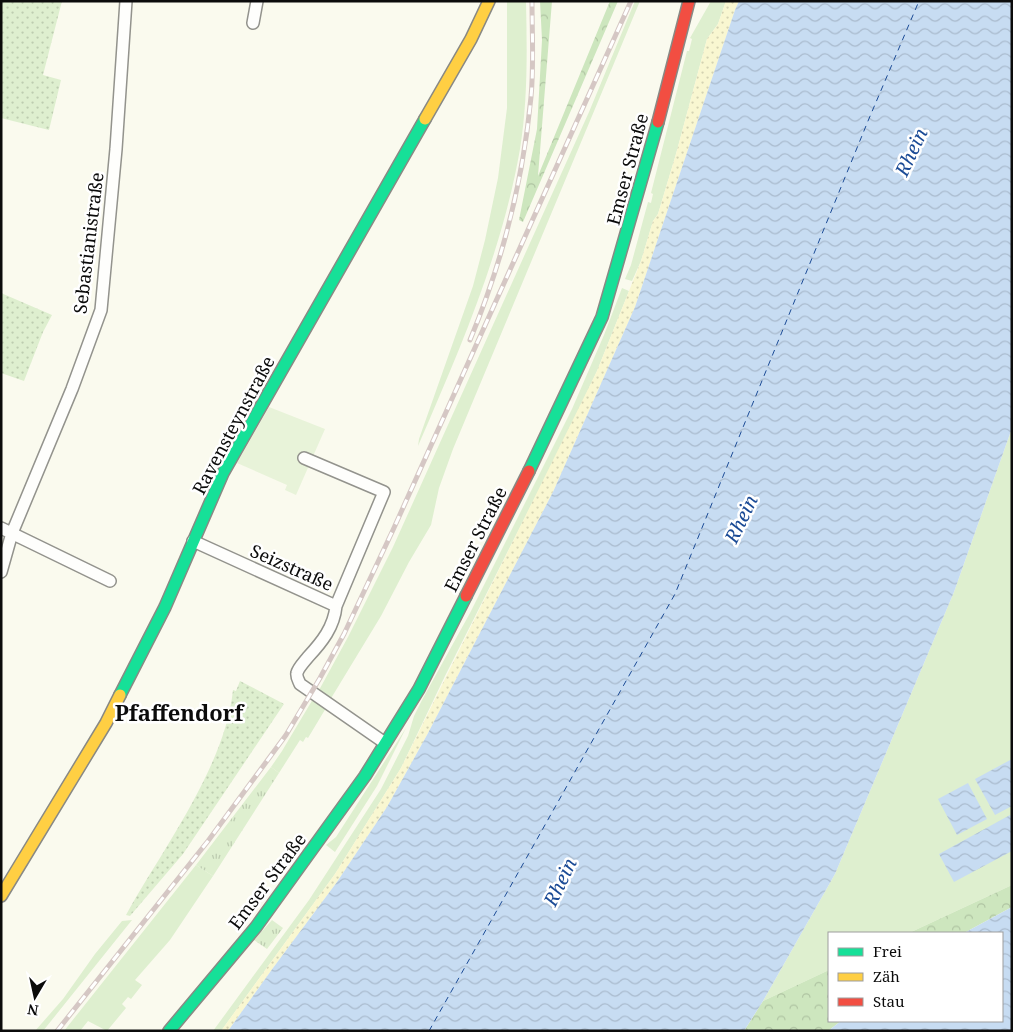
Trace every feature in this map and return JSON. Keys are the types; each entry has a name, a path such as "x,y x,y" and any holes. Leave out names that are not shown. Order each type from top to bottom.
{"street":[{"name":"Sebastianistraße","path":"1,572 12,533 72,389 101,310 112,197 126,1"},
{"path":"253,23 257,1"},
{"name":"Ravensteynstraße","path":"1,896 106,723 165,607 223,473 471,39 489,1"},
{"name":"Emser Straße","path":"169,1031 256,927 342,810 411,702 560,410 602,316 616,272 654,138 688,1"},
{"path":"304,458 384,492 336,606"},
{"path":"1,528 110,581"},
{"name":"Seizstraße","path":"193,541 336,606 335,617 326,636 297,672 297,678 300,684 385,743"}],"green space":[{"path":"1,1 62,1 43,75 61,80 49,130 1,118"},
{"path":"507,1 526,1 526,94 520,149 512,188 491,263 464,337 418,446 473,286 498,178 507,108"},
{"path":"540,1 552,1 538,176 610,1 618,1 523,222 519,220 537,129 542,40"},
{"path":"635,1 640,1 453,449 439,488 431,525 381,616 330,700 318,692 393,547 589,112"},
{"path":"711,1 726,1 718,24 707,39 676,154 658,214 653,221 641,261 632,281 625,279 631,265 648,202 651,203 653,194 651,193 687,51 689,51 692,39 690,38"},
{"path":"622,288 629,291 597,371 401,768 335,874 221,1031 213,1031 309,900 381,789 408,736 414,716 422,700 470,613 572,409"},
{"path":"1,293 52,315 43,332 24,381 1,373"},
{"path":"269,407 325,429 296,495 285,490 287,485 237,463"},
{"path":"1012,428 1012,885 911,932 828,932 828,970 763,1001 835,874 954,592"},
{"path":"240,681 284,704 183,854 130,916 126,915 174,835 205,777 228,719 233,690 236,691"},
{"path":"313,699 326,708 308,738 306,737 303,742 300,740 279,773 271,767"},
{"path":"406,728 377,786 335,852 326,845 336,837"},
{"path":"271,767 279,773 213,876 196,865"},
{"path":"196,865 213,876 170,940 135,980 142,985 131,999 128,997 122,1004 126,1008 107,1031 88,1021 80,1031 64,1031"},
{"path":"1012,885 1012,907 966,932 911,932"},
{"path":"132,920 43,1031 35,1031 63,999 95,954 122,921"},
{"path":"272,920 283,928 267,949 254,940"},
{"path":"828,970 828,1022 840,1022 828,1031 744,1031 763,1001"}],"sand":[{"path":"726,1 739,1 635,307 553,492 427,735 387,807 337,882 228,1031 221,1031 335,874 401,768 597,371 641,261 653,221 658,214 707,39 718,24"}],"water":[{"name":"Rhein","path":"739,1 1012,1 1012,428 954,592 835,874 744,1031 228,1031 337,882 387,807 427,735 553,492 635,307"},
{"path":"1012,759 1012,806 995,815 975,779"},
{"path":"968,783 987,819 957,835 938,799"},
{"path":"1010,815 1012,818 1012,851 954,882 939,854"},
{"path":"1012,907 1012,1031 828,1031 840,1022 1003,1022 1003,932 966,932"}],"ferry route":[{"path":"429,1031 675,594 868,121 919,1"}],"railway":[{"path":"470,340 492,281 510,221 523,160 532,85 532,1"},
{"path":"57,1031 208,841 286,735 320,678 344,634 393,530 631,1"}],"traffic: fast":[{"path":"120,695 165,607 223,473 425,119"},
{"path":"529,471 602,317 658,122"},
{"path":"169,1031 256,927 365,776 419,689 466,596"}],"traffic: slow":[{"path":"425,119 471,39 489,1"},
{"path":"1,896 106,723 120,695"}],"traffic: jam":[{"path":"658,122 689,1"},
{"path":"466,596 529,471"}],"district":[{"name":"Pfaffendorf","path":"179,712"}]}
